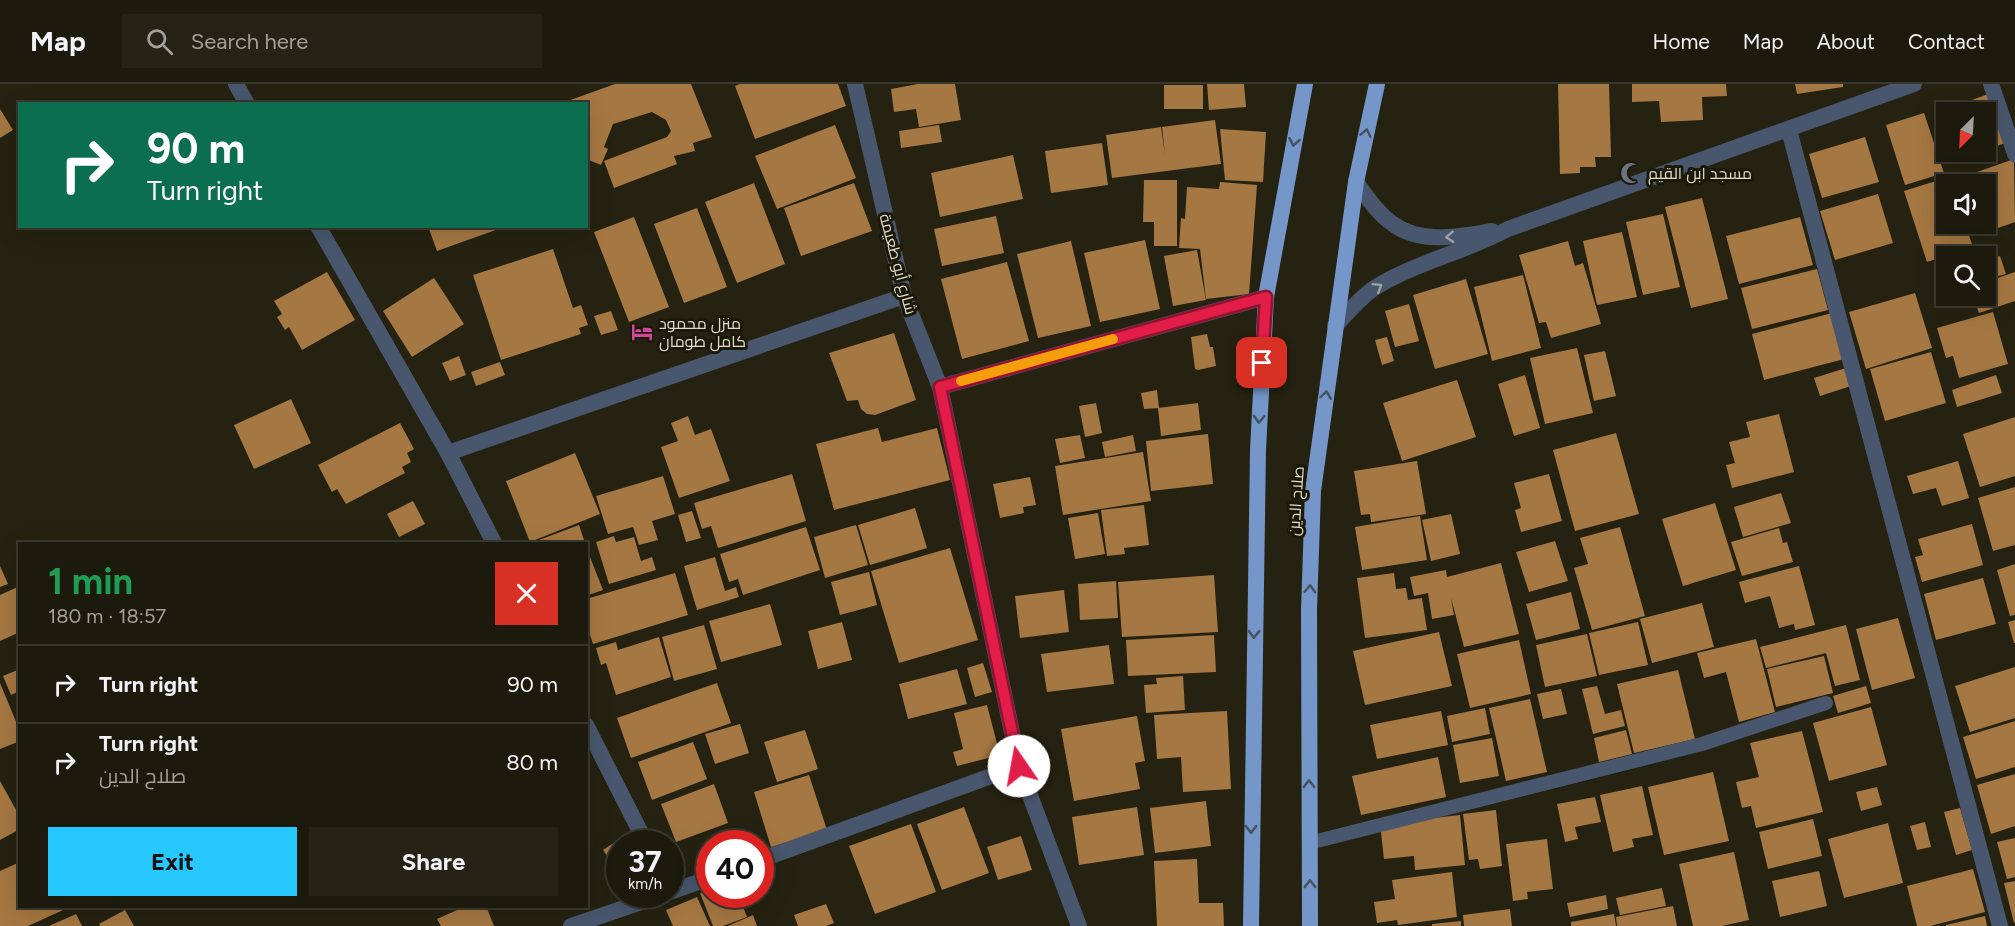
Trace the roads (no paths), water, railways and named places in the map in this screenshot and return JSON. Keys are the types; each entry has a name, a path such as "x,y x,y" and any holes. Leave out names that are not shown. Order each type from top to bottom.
{"highway":[{"path":"1251,926 1257,462 1266,297 1305,84"},
{"name":"صلاح الدين","path":"1311,926 1309,610 1313,491 1356,182 1377,84"}],"street":[{"path":"236,84 246,102"},
{"name":"شارع أبو طعيمة","path":"855,84 904,296 940,387 1019,766 1079,926"},
{"path":"1335,326 1374,288 1411,268 1483,243 1508,229 1914,84"},
{"path":"1991,84 2015,154"},
{"path":"1789,130 2000,926"},
{"path":"1356,182 1376,209 1393,225 1406,231 1434,237 1454,237 1508,229"},
{"path":"319,228 448,453 493,542"},
{"path":"448,453 904,296"},
{"path":"940,387 1266,297"},
{"path":"588,729 639,830"},
{"path":"774,855 1019,766"},
{"path":"571,926 609,920 635,908"}],"lane":[{"path":"1309,843 1702,744 1826,703"}],"place":[{"name":"مسجد ابن القيم","path":"1631,173"},
{"name":"منزل محمود كامل طومان","path":"642,332"}]}
